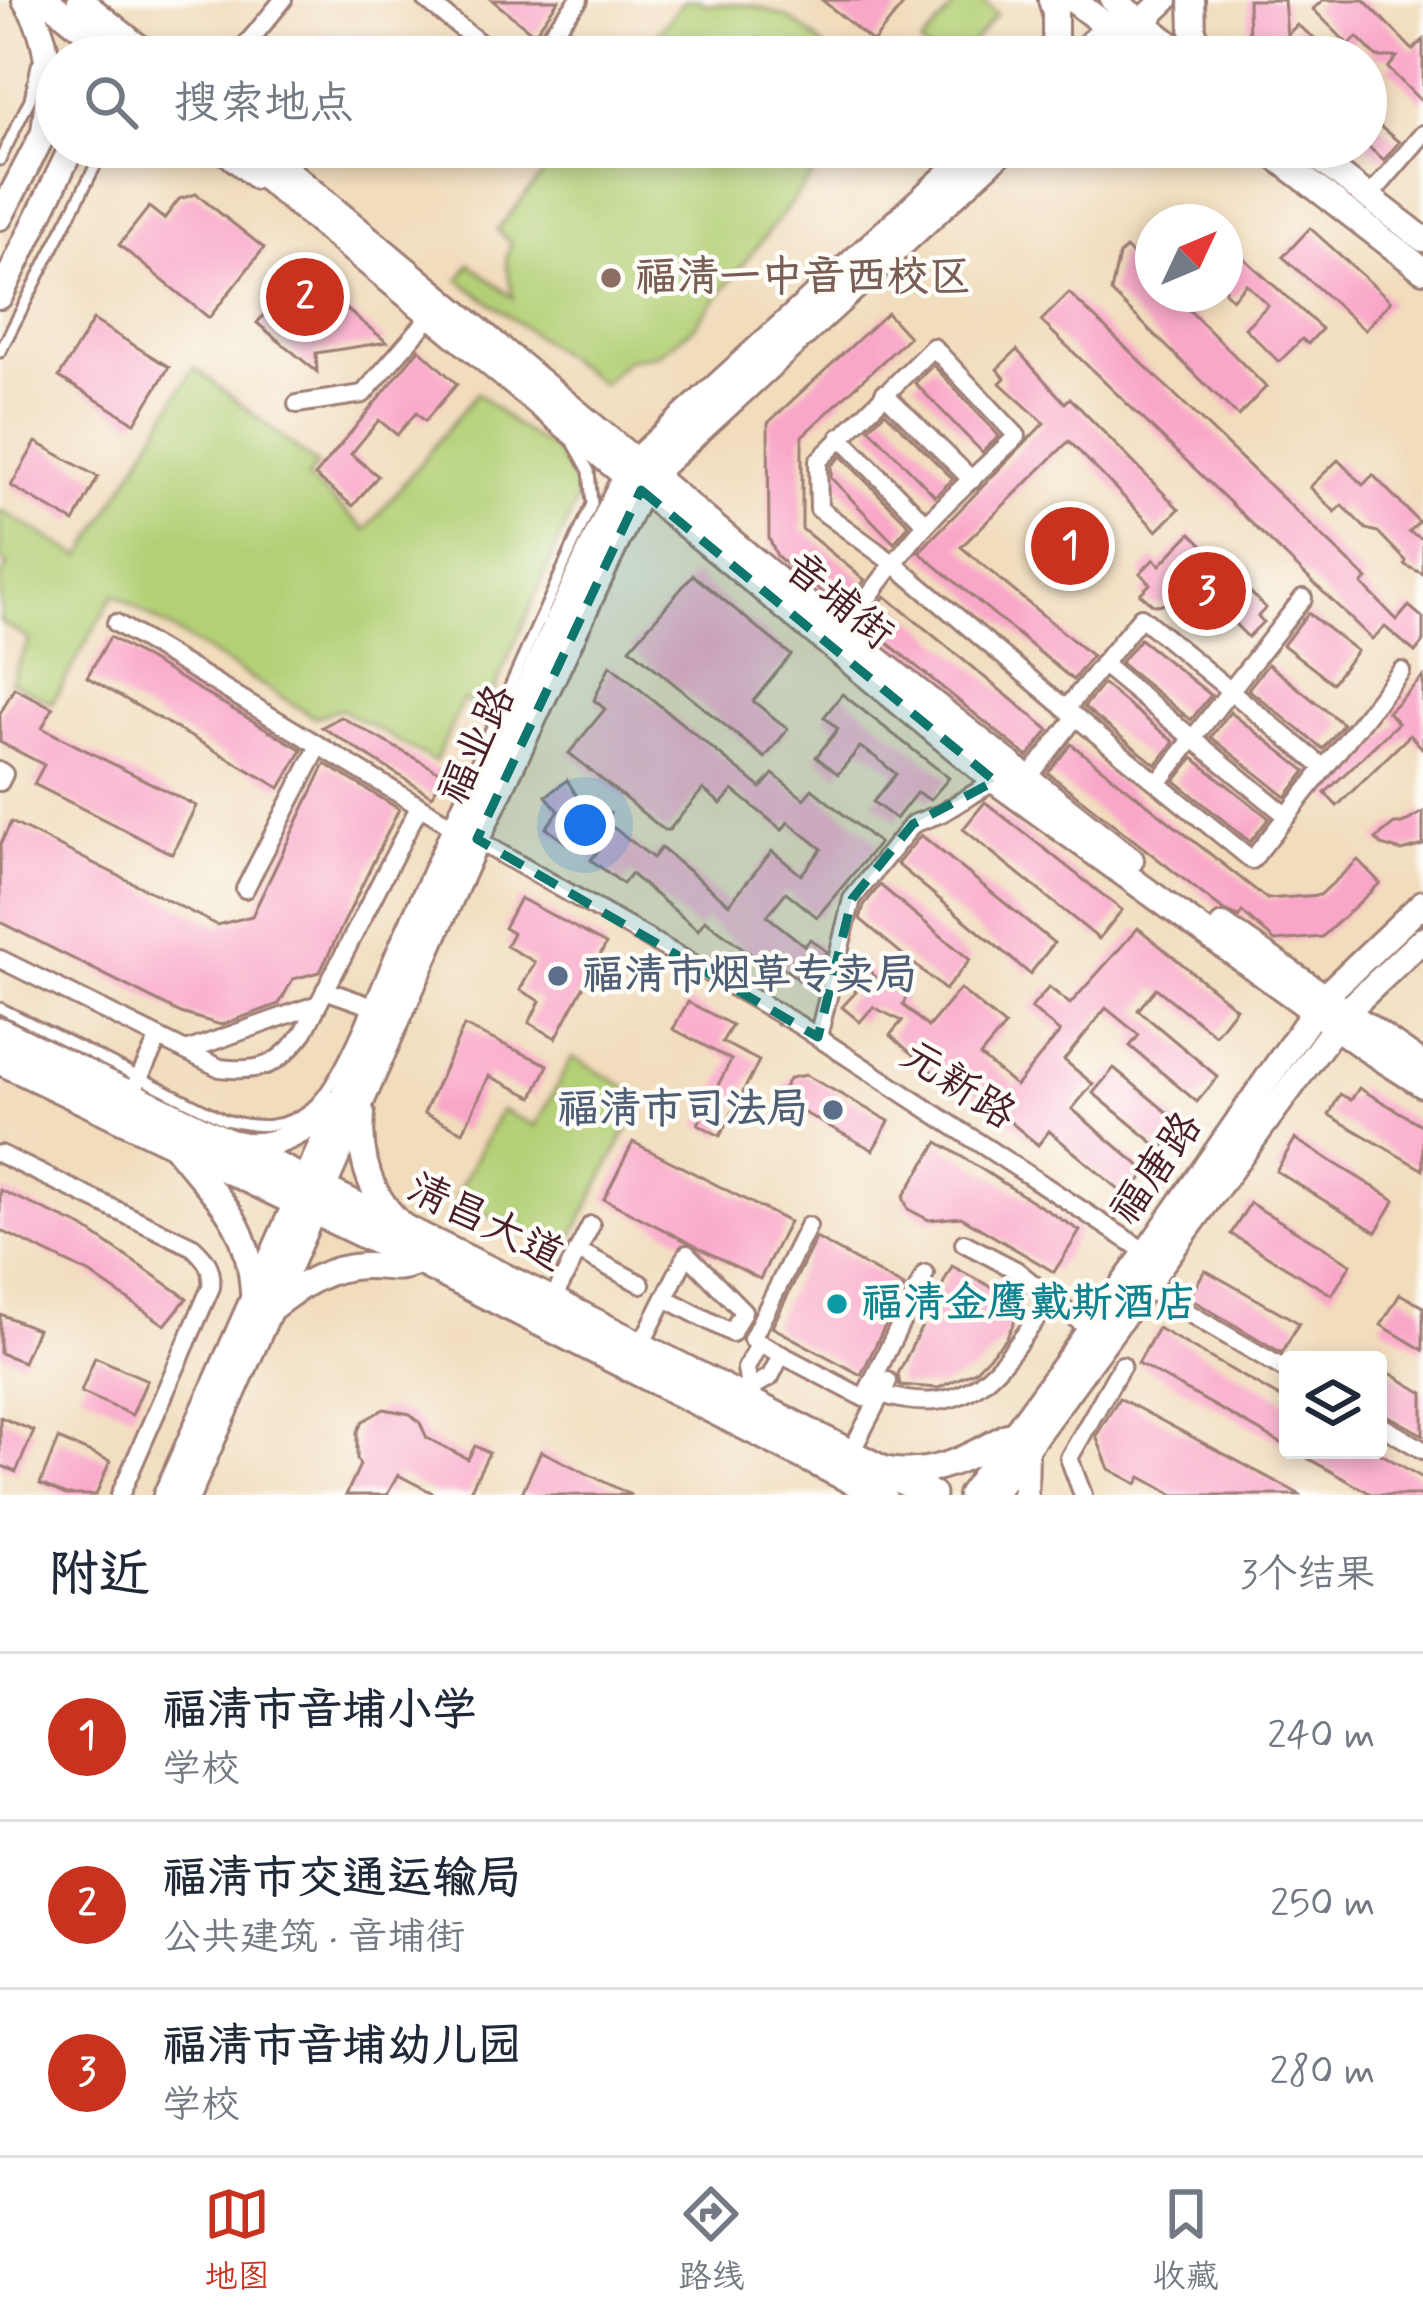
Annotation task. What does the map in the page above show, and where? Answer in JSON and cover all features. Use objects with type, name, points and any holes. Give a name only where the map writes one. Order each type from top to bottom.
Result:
[{"type":"main road","name":"清昌大道","points":[[0,1032],[135,1087],[421,1261],[877,1487],[931,1495]]},
{"type":"main road","name":"清昌大道","points":[[0,1060],[172,1142],[411,1233],[746,1394],[850,1454],[877,1487]]},
{"type":"street","points":[[25,0],[44,36]]},
{"type":"street","points":[[47,0],[93,36]]},
{"type":"street","points":[[80,0],[96,36]]},
{"type":"street","points":[[253,36],[283,0]]},
{"type":"street","points":[[426,0],[471,36]]},
{"type":"street","points":[[549,36],[579,0]]},
{"type":"street","points":[[1051,0],[1055,36]]},
{"type":"street","points":[[1073,0],[1125,16],[1155,36]]},
{"type":"street","points":[[1101,36],[1125,16],[1165,0]]},
{"type":"street","points":[[1192,0],[1195,36]]},
{"type":"street","points":[[1369,197],[1422,135]]},
{"type":"street","points":[[0,217],[36,147]]},
{"type":"street","points":[[0,296],[62,168]]},
{"type":"street","name":"音埔街","points":[[252,168],[427,320],[842,631],[1423,1085]]},
{"type":"street","name":"音埔街","points":[[283,168],[994,781],[1320,1003]]},
{"type":"street","name":"福业路","points":[[355,1095],[375,1008],[638,476],[956,168]]},
{"type":"street","name":"福业路","points":[[638,476],[983,168]]},
{"type":"street","points":[[1291,168],[1423,270]]},
{"type":"street","points":[[1331,168],[1423,239]]},
{"type":"street","points":[[297,404],[363,394],[427,320]]},
{"type":"street","points":[[842,631],[894,564],[926,524],[1017,436],[933,347],[818,461],[819,509],[894,564],[1252,860],[1401,671]]},
{"type":"street","points":[[884,393],[971,480]]},
{"type":"street","points":[[840,437],[926,524]]},
{"type":"street","points":[[1158,783],[1303,598]]},
{"type":"street","points":[[1028,778],[1102,664],[1141,617],[1324,768]]},
{"type":"street","name":"元新路","points":[[116,623],[419,807],[818,1037],[1155,1258]]},
{"type":"street","points":[[1102,664],[1287,816]]},
{"type":"street","points":[[245,890],[319,746]]},
{"type":"street","points":[[0,771],[4,773],[0,782]]},
{"type":"street","points":[[818,1037],[852,899],[913,824],[942,813],[994,781]]},
{"type":"street","points":[[0,959],[220,1068],[250,1071],[285,1057],[419,807]]},
{"type":"street","name":"福业路","points":[[188,1495],[462,832]]},
{"type":"street","name":"福唐路","points":[[970,1495],[1144,1287],[1155,1258],[1320,1003],[1423,903]]},
{"type":"street","name":"福唐路","points":[[992,1495],[1020,1438],[1090,1330],[1155,1258],[1341,1019],[1423,939]]},
{"type":"street","points":[[186,1051],[321,997],[375,1008]]},
{"type":"street","name":"音埔街","points":[[1341,1019],[1423,1065]]},
{"type":"street","points":[[135,1087],[159,1038]]},
{"type":"street","points":[[216,1138],[253,1148],[271,1144],[355,1095],[363,1163],[376,1195],[411,1233]]},
{"type":"street","points":[[172,1142],[237,1220],[263,1305],[322,1275],[363,1266],[398,1271],[421,1261]]},
{"type":"street","points":[[0,1154],[193,1247],[207,1260],[213,1275],[212,1287],[120,1495]]},
{"type":"street","points":[[552,1301],[591,1225]]},
{"type":"street","points":[[808,1226],[752,1339],[864,1398],[925,1274]]},
{"type":"street","points":[[964,1243],[1016,1270],[1090,1330]]},
{"type":"street","points":[[578,1250],[641,1283]]},
{"type":"street","points":[[646,1335],[687,1254],[743,1311],[732,1333],[665,1298]]},
{"type":"street","points":[[1144,1287],[1279,1366]]},
{"type":"street","points":[[850,1454],[884,1388],[913,1404],[947,1402],[976,1388],[1052,1298]]},
{"type":"street","name":"福业路","points":[[166,1495],[263,1305]]},
{"type":"street","points":[[746,1394],[746,1368],[759,1342]]},
{"type":"street","points":[[746,1394],[770,1377],[782,1354]]},
{"type":"street","points":[[1083,1495],[1069,1457],[1122,1365]]},
{"type":"street","points":[[1387,1429],[1423,1450]]},
{"type":"street","points":[[877,1487],[1020,1438],[1025,1495]]},
{"type":"lane","points":[[14,0],[30,28],[36,52]]},
{"type":"lane","points":[[0,160],[30,99],[36,70]]},
{"type":"lane","points":[[0,352],[94,168]]},
{"type":"lane","points":[[235,168],[427,320],[574,445],[589,471],[592,504],[462,832]]},
{"type":"lane","points":[[0,1008],[135,1087],[254,1127],[280,1126],[310,1109],[326,1093],[375,1008]]},
{"type":"highlighted area","points":[[641,490],[995,781],[913,824],[852,899],[818,1037],[477,839]]},
{"type":"green space","points":[[685,0],[700,0],[707,5],[762,8],[812,36],[655,36]]},
{"type":"green space","points":[[960,0],[981,0],[997,14],[979,36],[929,36]]},
{"type":"green space","points":[[548,168],[819,168],[694,327],[659,354],[627,360],[602,384],[459,280],[470,264],[513,298],[506,260],[511,243],[497,230]]},
{"type":"green space","points":[[194,367],[317,465],[307,478],[366,530],[477,393],[557,452],[580,493],[485,712],[463,700],[435,762],[341,709],[314,717],[114,594],[52,703],[10,681],[30,640],[0,622],[0,579],[8,565],[0,559],[0,510],[82,557]]},
{"type":"green space","points":[[572,1057],[644,1097],[564,1253],[455,1197],[501,1110],[536,1126]]},
{"type":"building","points":[[492,0],[559,0],[534,34]]},
{"type":"building","points":[[822,0],[907,0],[878,36],[866,36]]},
{"type":"building","points":[[1248,0],[1284,0],[1287,35],[1297,25],[1312,36],[1249,36]]},
{"type":"building","points":[[1323,0],[1364,0],[1413,50],[1423,40],[1423,103],[1388,68],[1397,57],[1387,57],[1387,36],[1340,36],[1313,9]]},
{"type":"building","points":[[1387,132],[1399,142],[1387,156]]},
{"type":"building","points":[[196,194],[264,248],[209,318],[119,245],[149,207],[164,219],[179,199]]},
{"type":"building","points":[[1310,228],[1391,301],[1365,330],[1283,257]]},
{"type":"building","points":[[1126,248],[1135,257],[1135,312],[1191,312],[1266,387],[1238,416],[1111,292],[1119,255]]},
{"type":"building","points":[[1243,257],[1322,329],[1308,344],[1302,339],[1279,362],[1245,328],[1268,305],[1246,284],[1243,287]]},
{"type":"building","points":[[299,271],[387,342],[316,353],[317,372],[257,323]]},
{"type":"building","points":[[1069,293],[1367,579],[1362,584],[1397,620],[1409,606],[1423,618],[1423,642],[1415,652],[1385,627],[1372,639],[1041,321]]},
{"type":"building","points":[[887,313],[909,337],[802,436],[802,529],[865,580],[843,609],[777,556],[769,538],[768,423]]},
{"type":"building","points":[[93,320],[169,367],[135,423],[59,377]]},
{"type":"building","points":[[419,349],[457,384],[425,421],[416,413],[397,435],[379,420],[351,454],[378,476],[353,506],[315,476]]},
{"type":"building","points":[[1017,350],[1065,403],[1070,398],[1179,509],[1157,531],[1069,441],[961,547],[1092,656],[1073,680],[919,552],[1044,423],[1000,383],[1005,378],[997,369]]},
{"type":"building","points":[[933,365],[999,436],[982,452],[915,383]]},
{"type":"building","points":[[885,412],[953,479],[935,496],[869,428]]},
{"type":"building","points":[[36,442],[98,477],[74,522],[11,486]]},
{"type":"building","points":[[841,456],[909,525],[894,543],[831,478],[831,466]]},
{"type":"building","points":[[1338,460],[1363,485],[1373,475],[1419,522],[1409,532],[1423,539],[1423,574],[1405,565],[1378,532],[1366,529],[1342,505],[1335,512],[1310,487]]},
{"type":"building","points":[[1191,533],[1266,608],[1258,616],[1263,622],[1248,637],[1193,581],[1167,604],[1153,605],[1140,594],[1150,584],[1140,573],[1154,559],[1160,565]]},
{"type":"building","points":[[693,575],[791,655],[753,701],[788,729],[765,758],[630,648]]},
{"type":"building","points":[[885,596],[1049,730],[1028,757],[864,624]]},
{"type":"building","points":[[1308,613],[1357,651],[1332,683],[1283,645]]},
{"type":"building","points":[[110,637],[302,750],[280,788],[87,677]]},
{"type":"building","points":[[1140,639],[1211,695],[1191,720],[1120,663]]},
{"type":"building","points":[[1268,664],[1343,724],[1323,749],[1248,689]]},
{"type":"building","points":[[610,665],[761,788],[773,774],[804,799],[812,789],[879,843],[817,917],[786,892],[767,916],[805,946],[810,939],[826,951],[813,991],[780,965],[775,972],[705,920],[698,930],[631,874],[623,884],[591,860],[607,839],[578,829],[566,843],[546,828],[559,811],[546,796],[567,780],[583,806],[610,813],[606,822],[653,858],[661,848],[729,904],[772,851],[801,875],[822,849],[788,822],[782,830],[733,790],[721,804],[703,789],[669,830],[664,830],[569,753],[605,709],[594,700]]},
{"type":"building","points":[[1423,677],[1423,749],[1410,735],[1337,806],[1325,793],[1398,723],[1388,712]]},
{"type":"building","points":[[1103,684],[1174,742],[1156,765],[1084,707]]},
{"type":"building","points":[[14,688],[53,708],[42,728],[196,806],[172,854],[34,784],[44,765],[0,742],[0,714]]},
{"type":"building","points":[[842,694],[949,778],[930,800],[917,792],[896,819],[873,802],[896,774],[874,756],[860,747],[838,774],[816,757],[838,729],[824,717]]},
{"type":"building","points":[[1230,712],[1306,771],[1286,797],[1211,737]]},
{"type":"building","points":[[341,717],[443,774],[432,796],[322,727]]},
{"type":"building","points":[[1071,744],[1267,899],[1320,895],[1358,860],[1380,883],[1322,937],[1275,941],[1242,912],[1239,917],[1223,910],[1048,773]]},
{"type":"building","points":[[1193,758],[1269,818],[1250,842],[1175,781]]},
{"type":"building","points":[[325,764],[399,809],[320,972],[293,979],[279,1004],[221,1025],[181,1013],[0,922],[0,845],[11,822],[217,925],[252,916]]},
{"type":"building","points":[[985,802],[1122,910],[1099,939],[963,829]]},
{"type":"building","points":[[1423,812],[1423,845],[1402,851],[1376,839],[1394,824]]},
{"type":"building","points":[[921,835],[1054,943],[1030,974],[897,864]]},
{"type":"building","points":[[880,885],[970,960],[945,990],[860,919],[864,905]]},
{"type":"building","name":"福清市烟草专卖局","points":[[520,898],[606,944],[556,1038],[529,1023],[540,1001],[520,990],[535,962],[506,946],[513,933],[504,928]]},
{"type":"building","points":[[1138,928],[1236,1008],[1215,1035],[1156,988],[1138,1010],[1218,1077],[1197,1102],[1130,1046],[1139,1035],[1106,1008],[1064,1060],[1093,1084],[1072,1109],[1147,1172],[1126,1196],[1049,1131],[1038,1145],[964,1083],[956,1092],[890,1035],[902,1021],[873,1007],[860,1022],[842,1007],[856,992],[845,979],[848,969],[862,959],[879,983],[907,994],[903,1005],[928,1027],[960,989],[1005,1026],[980,1056],[1016,1086],[1060,1032],[1031,1008],[1049,987],[1070,1004]]},
{"type":"building","points":[[688,1002],[732,1025],[722,1042],[759,1061],[720,1136],[698,1124],[731,1060],[673,1029]]},
{"type":"building","points":[[464,1026],[548,1065],[533,1097],[489,1076],[463,1132],[424,1113]]},
{"type":"building","points":[[1114,1068],[1181,1124],[1161,1149],[1093,1093]]},
{"type":"building","name":"福清市司法局","points":[[806,1075],[889,1121],[873,1150],[777,1098],[790,1078]]},
{"type":"building","points":[[1359,1088],[1423,1126],[1423,1170],[1329,1115],[1340,1094],[1351,1100]]},
{"type":"building","points":[[1295,1139],[1395,1200],[1376,1232],[1276,1171]]},
{"type":"building","points":[[633,1142],[789,1222],[760,1279],[604,1199]]},
{"type":"building","points":[[938,1142],[1080,1231],[1054,1272],[961,1217],[929,1220],[908,1209],[903,1197]]},
{"type":"building","points":[[0,1190],[83,1227],[187,1298],[165,1325],[89,1273],[0,1230]]},
{"type":"building","points":[[1250,1203],[1351,1264],[1332,1295],[1231,1234]]},
{"type":"building","name":"福清金鹰戴斯酒店","points":[[816,1238],[904,1287],[861,1375],[772,1327]]},
{"type":"building","points":[[952,1266],[1023,1304],[1006,1339],[975,1371],[938,1388],[900,1385],[898,1374]]},
{"type":"building","points":[[1205,1270],[1299,1323],[1279,1351],[1189,1298]]},
{"type":"building","points":[[1400,1294],[1423,1307],[1423,1350],[1381,1325]]},
{"type":"building","points":[[0,1314],[37,1329],[23,1362],[0,1353]]},
{"type":"building","points":[[1158,1328],[1279,1397],[1279,1442],[1138,1363]]},
{"type":"building","points":[[95,1357],[147,1380],[132,1415],[81,1392]]},
{"type":"building","points":[[1387,1371],[1423,1393],[1423,1435],[1387,1415]]},
{"type":"building","points":[[1119,1398],[1301,1495],[1174,1495],[1141,1477],[1137,1484],[1109,1469],[1096,1436]]},
{"type":"building","points":[[384,1409],[410,1414],[427,1438],[468,1459],[475,1446],[489,1453],[468,1495],[437,1495],[398,1475],[387,1495],[346,1495],[360,1465],[357,1432],[363,1421]]},
{"type":"building","points":[[0,1417],[34,1431],[16,1472],[0,1465]]},
{"type":"building","points":[[58,1439],[110,1461],[96,1495],[66,1495],[40,1484]]},
{"type":"building","points":[[541,1451],[631,1495],[521,1495]]},
{"type":"building","points":[[1387,1457],[1423,1478],[1423,1495],[1373,1495],[1309,1459]]},
{"type":"place","name":"福清一中音西校区","points":[[611,278]]},
{"type":"place","name":"福清市交通运输局","points":[[305,297]]},
{"type":"place","name":"福清市音埔小学","points":[[1070,546]]},
{"type":"place","name":"福清市音埔幼儿园","points":[[1207,591]]},
{"type":"place","name":"福清市烟草专卖局","points":[[558,976]]},
{"type":"place","name":"福清市司法局","points":[[833,1110]]},
{"type":"place","name":"福清金鹰戴斯酒店","points":[[837,1304]]}]
